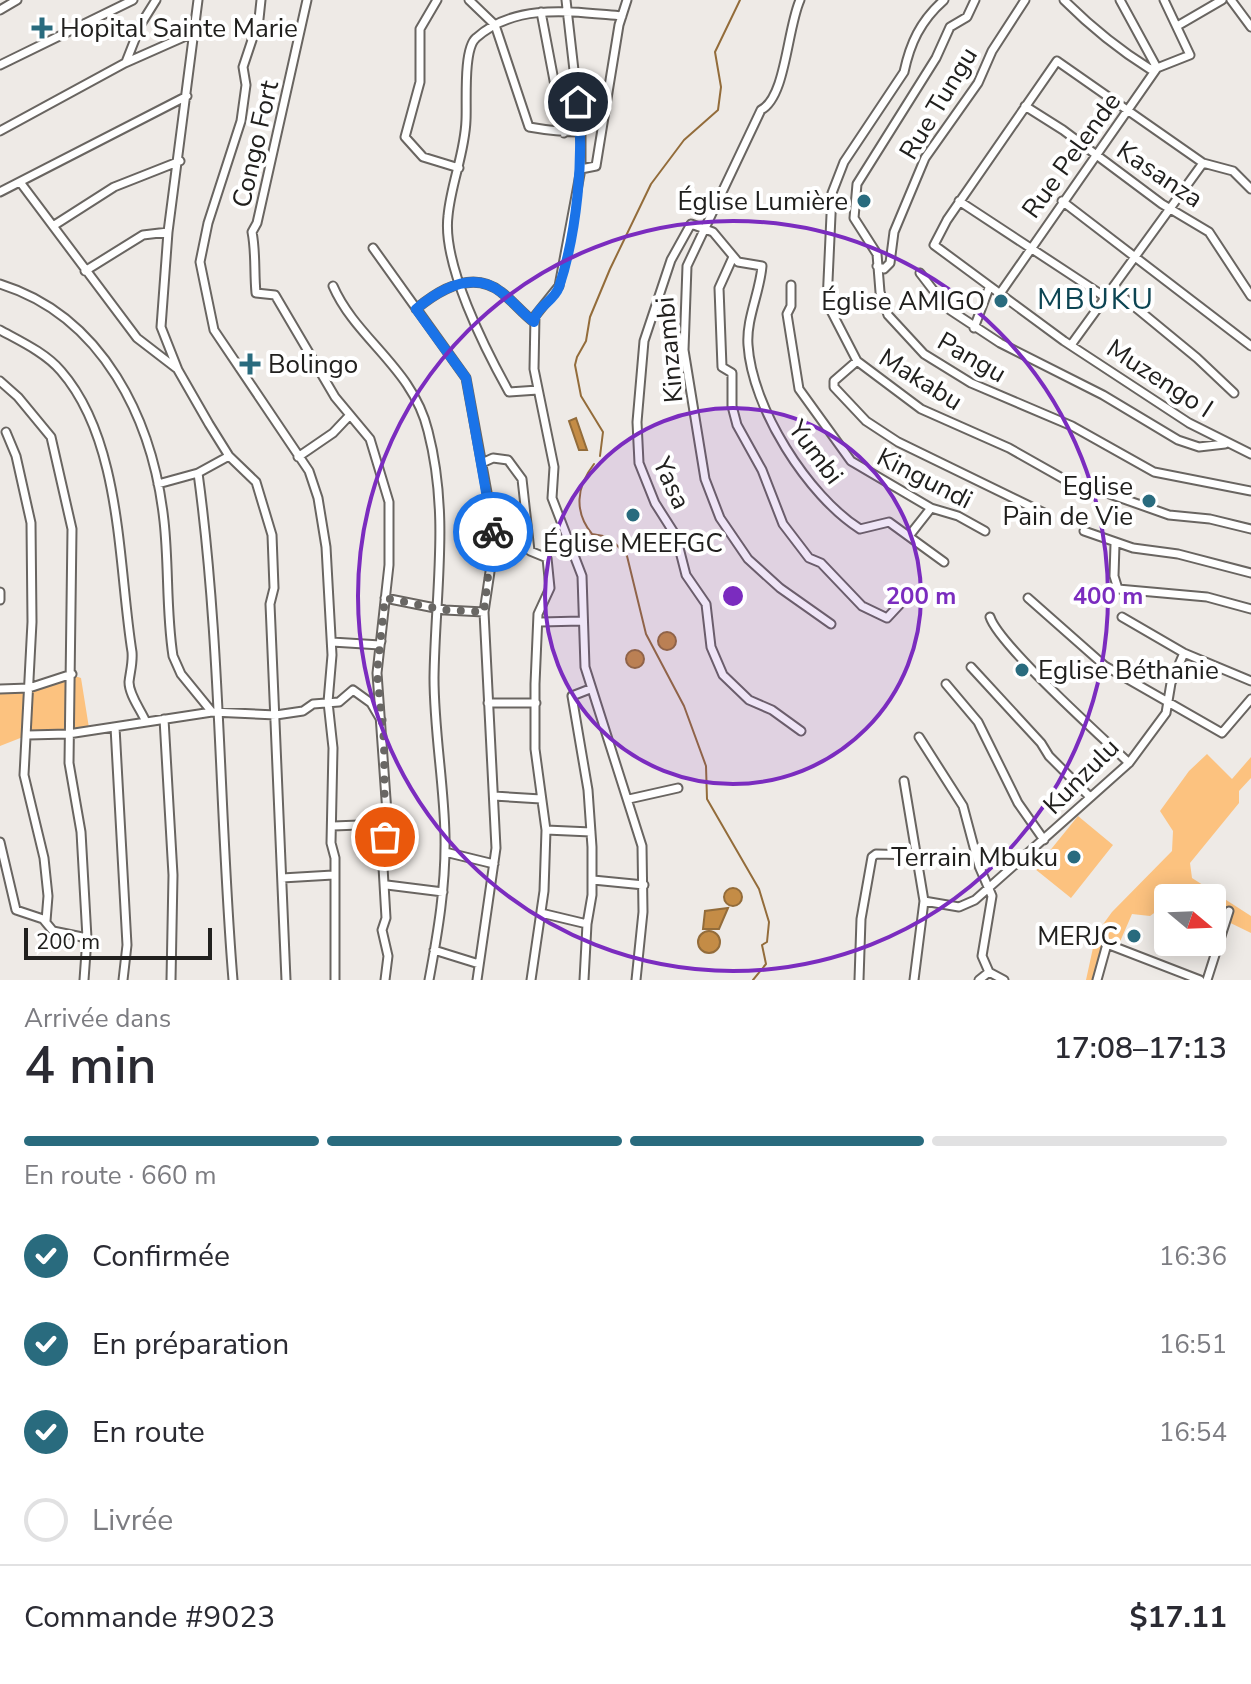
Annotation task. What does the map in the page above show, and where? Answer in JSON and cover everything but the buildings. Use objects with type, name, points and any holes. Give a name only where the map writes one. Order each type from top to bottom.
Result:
[{"type":"street","points":[[0,10],[17,0]]},
{"type":"street","points":[[0,65],[133,0]]},
{"type":"street","points":[[125,63],[141,24],[156,0]]},
{"type":"street","points":[[198,0],[180,161],[168,232],[161,327],[178,370],[229,456],[255,480],[271,533],[286,980]]},
{"type":"street","points":[[261,0],[259,19],[243,67],[246,85],[241,121],[208,223],[200,262],[214,330],[313,478],[318,498],[326,547],[332,642],[328,702],[333,745],[335,980]]},
{"type":"street","name":"Congo Fort","points":[[307,0],[257,223],[252,232],[257,248],[252,261],[257,295],[275,295],[335,397],[350,415]]},
{"type":"street","points":[[437,0],[420,29],[420,82],[405,137],[414,143],[421,156],[459,168]]},
{"type":"street","points":[[469,0],[495,25],[529,127],[550,127],[564,133],[581,132]]},
{"type":"street","points":[[566,0],[581,132],[581,169],[559,286],[538,311],[534,322],[537,339],[534,369],[554,467],[552,498],[582,576],[581,621],[590,689],[629,799],[642,846],[644,885],[636,980]]},
{"type":"street","points":[[581,169],[596,166],[627,0]]},
{"type":"street","name":"Kinzambi","points":[[800,0],[789,31],[779,89],[769,105],[761,110],[685,273],[683,334],[700,454],[711,499],[728,532],[748,559],[780,588],[831,624]]},
{"type":"street","name":"Makabu","points":[[944,0],[914,36],[905,57],[904,72],[844,162],[832,193],[827,303],[857,361],[921,409],[1009,448],[1078,487],[1104,492],[1123,502],[1169,515],[1210,519],[1251,529]]},
{"type":"street","name":"Pangu","points":[[975,0],[967,17],[950,27],[936,58],[857,184],[854,218],[876,250],[882,300],[893,322],[914,346],[942,367],[971,383],[1072,426],[1154,472],[1251,491]]},
{"type":"street","name":"Rue Tungu","points":[[877,266],[884,269],[890,263],[894,232],[925,158],[978,83],[992,51],[1025,0]]},
{"type":"street","points":[[1064,0],[1086,23],[1150,69],[1190,55],[1179,25],[1164,0]]},
{"type":"street","points":[[1120,0],[1157,68]]},
{"type":"street","points":[[1179,25],[1222,0]]},
{"type":"street","points":[[1231,0],[1251,27]]},
{"type":"street","points":[[541,12],[564,133]]},
{"type":"street","points":[[538,390],[509,392],[461,282],[447,233],[451,192],[459,168],[466,126],[469,49],[473,40],[495,25],[541,12],[622,16]]},
{"type":"street","points":[[0,131],[125,63],[195,32]]},
{"type":"street","points":[[1105,297],[959,201],[1057,61],[1203,163],[1233,171],[1251,189]]},
{"type":"street","name":"Rue Pelende","points":[[999,295],[1157,68]]},
{"type":"street","points":[[0,192],[187,96]]},
{"type":"street","name":"Kasanza","points":[[1025,106],[1209,232],[1251,296]]},
{"type":"street","points":[[53,226],[114,187],[180,161]]},
{"type":"street","points":[[1071,345],[1203,163]]},
{"type":"street","points":[[20,182],[137,338],[178,370]]},
{"type":"street","name":"Muzengo I","points":[[959,201],[934,245],[1071,345],[1225,444],[1251,454]]},
{"type":"street","points":[[1062,201],[1251,346]]},
{"type":"street","name":"Yasa","points":[[706,227],[691,224],[655,300],[644,341],[637,451],[655,503],[676,536],[686,575],[706,604],[711,647],[723,675],[749,700],[772,710],[801,731]]},
{"type":"street","name":"Yumbi","points":[[706,227],[722,240],[733,257],[742,264],[762,266],[748,343],[766,414],[782,444],[843,518],[860,529],[889,522],[944,562]]},
{"type":"street","points":[[85,271],[143,235],[168,232]]},
{"type":"street","points":[[373,248],[466,378],[494,545],[484,612],[494,796],[494,864],[477,980]]},
{"type":"street","points":[[733,257],[719,288],[722,367],[732,373],[732,406],[737,425],[762,470],[775,509],[809,558],[821,563],[862,606],[887,618],[901,603]]},
{"type":"street","points":[[920,273],[947,308],[974,328],[1103,395],[1178,440],[1199,447],[1225,444]]},
{"type":"street","points":[[416,309],[461,282],[491,286],[534,322]]},
{"type":"street","points":[[0,284],[44,301],[82,331],[129,396],[158,484],[173,656],[181,674],[215,712]]},
{"type":"street","name":"Kingundi","points":[[791,285],[787,314],[796,377],[808,406],[860,468],[931,508],[958,516],[985,531]]},
{"type":"street","points":[[333,286],[359,329],[374,339],[409,386],[428,429],[442,515],[440,583],[435,607],[434,682],[445,852],[443,892],[429,980]]},
{"type":"street","points":[[974,328],[989,288]]},
{"type":"street","points":[[1112,288],[1234,393]]},
{"type":"street","points":[[0,330],[62,371],[91,420],[103,448],[114,505],[125,622],[133,657],[129,686],[146,722]]},
{"type":"street","points":[[857,361],[834,381],[834,387],[866,421],[898,442],[1046,514]]},
{"type":"street","points":[[0,381],[46,428],[59,464],[72,529],[72,674],[68,734],[69,765],[81,832],[87,938],[84,980]]},
{"type":"street","points":[[298,457],[333,433],[350,415],[370,439],[389,502],[385,598],[377,673],[383,721],[386,824],[383,867],[387,885],[386,918],[382,930],[388,956],[385,980]]},
{"type":"street","points":[[6,432],[15,451],[31,523],[28,735],[24,775],[44,858],[48,887],[46,921],[48,929],[87,938]]},
{"type":"street","points":[[158,484],[198,473],[229,456]]},
{"type":"street","points":[[482,463],[493,458],[508,460],[522,479],[530,551],[547,558],[550,574],[550,588],[538,614],[541,622],[535,749],[546,830],[541,913],[531,980]]},
{"type":"street","points":[[198,473],[212,577],[215,712],[225,824],[225,901],[233,980]]},
{"type":"street","points":[[909,536],[931,508]]},
{"type":"street","points":[[1084,531],[1115,544],[1178,554],[1251,573]]},
{"type":"street","points":[[1115,544],[1114,576],[1118,589],[1207,597],[1251,609]]},
{"type":"street","points":[[0,592],[0,600]]},
{"type":"street","points":[[385,598],[484,612]]},
{"type":"street","points":[[1028,598],[1105,666],[1222,733],[1251,699]]},
{"type":"street","points":[[990,617],[1004,637],[1060,697],[1129,763]]},
{"type":"street","points":[[1122,617],[1184,653],[1251,681]]},
{"type":"street","points":[[541,622],[581,621]]},
{"type":"street","points":[[332,642],[380,645],[382,639]]},
{"type":"street","name":"Kunzulu","points":[[924,901],[962,907],[988,889],[1129,763],[1158,727],[1184,653]]},
{"type":"street","points":[[971,667],[1049,756],[1089,796]]},
{"type":"street","points":[[0,689],[29,688],[72,674]]},
{"type":"street","points":[[946,684],[978,722],[1018,803],[1044,840]]},
{"type":"street","points":[[585,980],[587,924],[593,880],[591,832],[588,790],[572,696],[590,689]]},
{"type":"street","points":[[28,735],[68,734],[215,712],[276,715],[303,711],[313,704],[339,702],[356,691],[370,702],[383,721]]},
{"type":"street","points":[[488,703],[536,703]]},
{"type":"street","points":[[164,719],[173,875],[171,980]]},
{"type":"street","points":[[115,727],[127,945],[123,980]]},
{"type":"street","points":[[919,737],[963,806],[992,901],[982,956],[989,972],[1004,980]]},
{"type":"street","points":[[904,781],[924,901],[914,980]]},
{"type":"street","points":[[629,799],[678,788]]},
{"type":"street","points":[[494,796],[541,799]]},
{"type":"street","points":[[333,826],[386,824]]},
{"type":"street","points":[[546,830],[591,832]]},
{"type":"street","points":[[0,842],[16,910],[46,921]]},
{"type":"street","points":[[445,852],[494,864]]},
{"type":"street","points":[[859,980],[861,914],[872,857],[876,854],[917,855]]},
{"type":"street","points":[[282,878],[333,875]]},
{"type":"street","points":[[593,880],[644,885]]},
{"type":"street","points":[[387,885],[443,892]]},
{"type":"street","points":[[1207,980],[1229,911]]},
{"type":"street","points":[[541,913],[587,924]]},
{"type":"street","points":[[1097,980],[1106,944],[1200,980]]},
{"type":"street","points":[[434,950],[479,964]]},
{"type":"street","points":[[979,980],[989,972]]},
{"type":"shaded area","points":[[576,418],[587,450],[579,450],[569,421]]},
{"type":"shaded area","points":[[663,632],[671,632],[676,641],[674,648],[663,650],[658,645],[658,637]]},
{"type":"shaded area","points":[[635,650],[644,659],[635,668],[626,659]]},
{"type":"shaded area","points":[[72,675],[81,678],[89,728],[28,735],[0,746],[0,691]]},
{"type":"shaded area","points":[[1207,754],[1232,779],[1251,757],[1251,778],[1239,791],[1239,803],[1190,863],[1192,878],[1201,884],[1154,884],[1154,913],[1150,916],[1132,914],[1119,944],[1105,939],[1097,980],[1086,980],[1096,934],[1112,912],[1172,851],[1173,831],[1160,811],[1189,771]]},
{"type":"shaded area","name":"Terrain Mbuku","points":[[1078,816],[1113,845],[1071,898],[1035,869]]},
{"type":"shaded area","points":[[729,888],[737,888],[742,897],[740,904],[729,906],[724,901],[724,893]]},
{"type":"shaded area","points":[[1226,900],[1251,916],[1251,933],[1226,921]]},
{"type":"shaded area","points":[[728,908],[719,929],[703,929],[705,911]]},
{"type":"shaded area","points":[[709,931],[717,934],[720,942],[717,950],[709,953],[701,950],[698,942],[701,934]]},
{"type":"waterway","points":[[600,456],[603,432],[581,396],[575,365],[577,357],[586,341],[590,317],[610,269],[651,184],[684,140],[718,110],[721,87],[715,52],[740,0]]},
{"type":"waterway","points":[[594,464],[581,490],[582,517],[592,534],[609,537],[627,556],[646,634],[684,706],[706,766],[707,799],[759,889],[769,922],[767,942],[762,945],[766,964],[753,980]]},
{"type":"way so far","points":[[385,837],[384,741],[377,673],[385,598],[445,610],[484,612],[492,567],[493,532]]},
{"type":"place","name":"Hopital Sainte Marie","points":[[42,28]]},
{"type":"place","name":"Église Lumière","points":[[864,201]]},
{"type":"place","name":"Église AMIGO","points":[[1001,301]]},
{"type":"place","name":"Bolingo","points":[[250,364]]},
{"type":"place","name":"Eglise Pain de Vie","points":[[1149,501]]},
{"type":"place","name":"Église MEEFGC","points":[[633,515]]},
{"type":"place","name":"Eglise Béthanie","points":[[1022,670]]},
{"type":"place","name":"Terrain Mbuku","points":[[1074,857]]},
{"type":"place","name":"MERJC","points":[[1134,936]]},
{"type":"district","name":"MBUKU","points":[[1096,299]]},
{"type":"route","points":[[493,532],[466,378],[416,309],[430,297],[461,282],[479,282],[500,291],[534,322],[538,311],[557,291],[570,233],[581,169],[578,102]]}]
